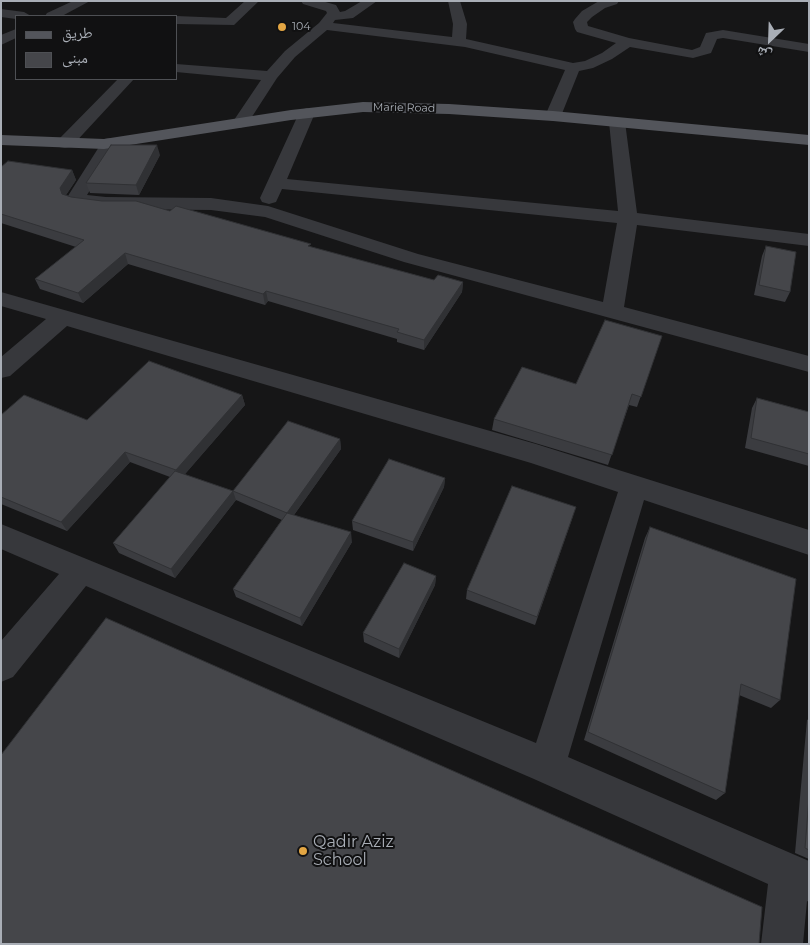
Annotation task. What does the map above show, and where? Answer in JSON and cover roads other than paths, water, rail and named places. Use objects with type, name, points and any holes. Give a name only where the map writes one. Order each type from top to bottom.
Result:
[{"type":"main road","name":"Marie Road","points":[[1,140],[110,144],[307,113],[362,107],[449,109],[553,116],[809,140]]},
{"type":"street","points":[[54,15],[84,1]]},
{"type":"street","points":[[178,20],[229,22],[254,1]]},
{"type":"street","points":[[240,123],[271,76],[290,54],[328,21],[334,13],[330,8],[307,1]]},
{"type":"street","points":[[328,21],[359,10],[371,1]]},
{"type":"street","points":[[454,1],[460,24],[459,42]]},
{"type":"street","points":[[613,1],[600,5],[587,14],[580,22],[582,30],[626,42],[693,54],[706,50],[711,36],[723,34],[809,48]]},
{"type":"street","points":[[1,13],[16,15]]},
{"type":"street","points":[[328,21],[459,42],[573,67],[594,62],[607,56],[626,42]]},
{"type":"street","points":[[1,42],[15,34]]},
{"type":"street","points":[[1,42],[15,45]]},
{"type":"street","points":[[553,116],[573,67]]},
{"type":"street","points":[[178,68],[271,76]]},
{"type":"street","points":[[65,143],[125,80]]},
{"type":"street","points":[[263,212],[307,113]]},
{"type":"street","points":[[612,311],[628,218],[617,122]]},
{"type":"street","points":[[110,144],[75,198],[106,203],[211,204],[263,212],[411,258],[809,364]]},
{"type":"street","points":[[276,183],[628,218],[809,240]]},
{"type":"street","points":[[1,299],[536,454],[809,543]]},
{"type":"street","points":[[1,370],[63,317]]},
{"type":"street","points":[[547,766],[634,486]]},
{"type":"street","points":[[1,536],[547,766],[799,878],[782,944]]},
{"type":"street","points":[[1,666],[81,570]]},
{"type":"place","name":"104","points":[[282,27]]},
{"type":"place","name":"Qadir Aziz School","points":[[303,851]]}]
